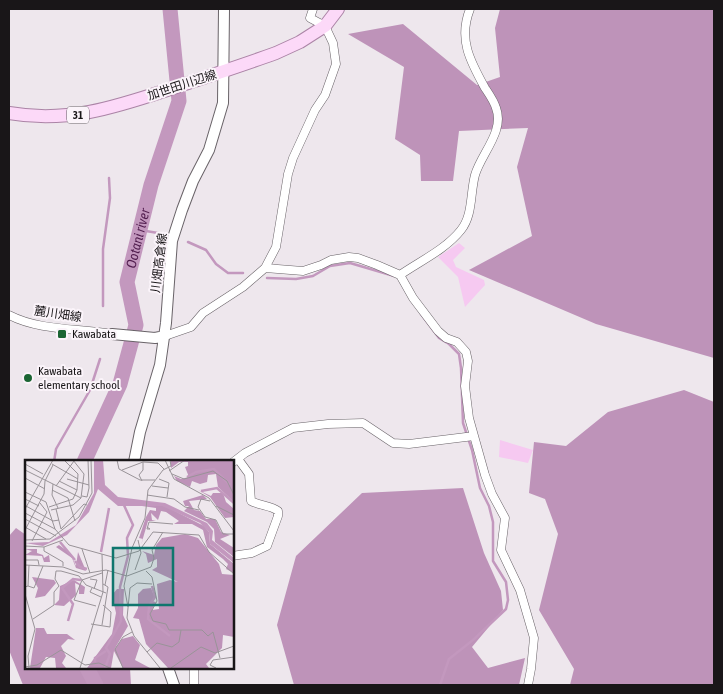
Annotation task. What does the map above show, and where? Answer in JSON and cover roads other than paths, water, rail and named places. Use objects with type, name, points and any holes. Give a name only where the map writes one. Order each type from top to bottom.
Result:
[{"type":"main road","name":"加世田川辺線","points":[[9,113],[60,117],[87,114],[152,95],[276,53],[300,42],[325,26],[338,9]]},
{"type":"street","name":"川畑高倉線","points":[[134,460],[140,432],[155,387],[172,241],[182,210],[209,150],[223,103],[219,73],[224,9]]},
{"type":"street","points":[[160,337],[191,327],[203,313],[243,287],[265,268],[276,247],[288,174],[293,158],[307,126],[325,95],[336,64],[333,43],[325,26],[310,18],[313,9]]},
{"type":"street","points":[[400,275],[448,245],[467,222],[476,174],[495,133],[498,116],[497,108],[477,73],[464,34],[465,20],[470,9]]},
{"type":"street","points":[[265,268],[303,272],[331,260],[349,257],[358,258],[400,275],[413,298],[438,331],[446,338],[457,342],[466,352],[468,361],[465,386],[470,437],[492,494],[505,518],[501,550],[520,590],[534,638],[528,685]]},
{"type":"street","name":"麓川畑線","points":[[9,315],[22,322],[57,328],[160,337]]},
{"type":"street","points":[[234,556],[252,552],[267,546],[278,516],[278,511],[273,507],[260,506],[251,501],[250,474],[235,461],[245,453],[293,428],[328,424],[364,423],[393,443],[409,444],[470,437]]},
{"type":"street","points":[[168,669],[174,685]]},
{"type":"street","points":[[194,669],[194,685]]},
{"type":"waterway","name":"Ootani river","points":[[85,460],[120,384],[136,325],[127,282],[151,185],[179,101],[170,9]]},
{"type":"waterway","points":[[103,306],[103,249],[110,198],[109,178]]},
{"type":"waterway","points":[[140,230],[158,233]]},
{"type":"waterway","points":[[188,242],[206,250],[216,264],[228,273],[243,273]]},
{"type":"waterway","points":[[267,278],[296,279],[313,276],[330,266],[350,263],[394,276]]},
{"type":"waterway","points":[[421,314],[439,338],[449,344],[459,354],[463,423],[472,450],[480,488],[489,506],[493,522],[493,561],[506,582],[508,600],[506,609],[473,640],[449,659],[440,685]]},
{"type":"waterway","points":[[54,460],[56,449],[90,390],[100,359]]},
{"type":"waterway","name":"Ootani river","points":[[88,669],[96,685]]},
{"type":"place","name":"Kawabata","points":[[62,334]]},
{"type":"place","name":"Kawabata elementary school","points":[[28,378]]}]
